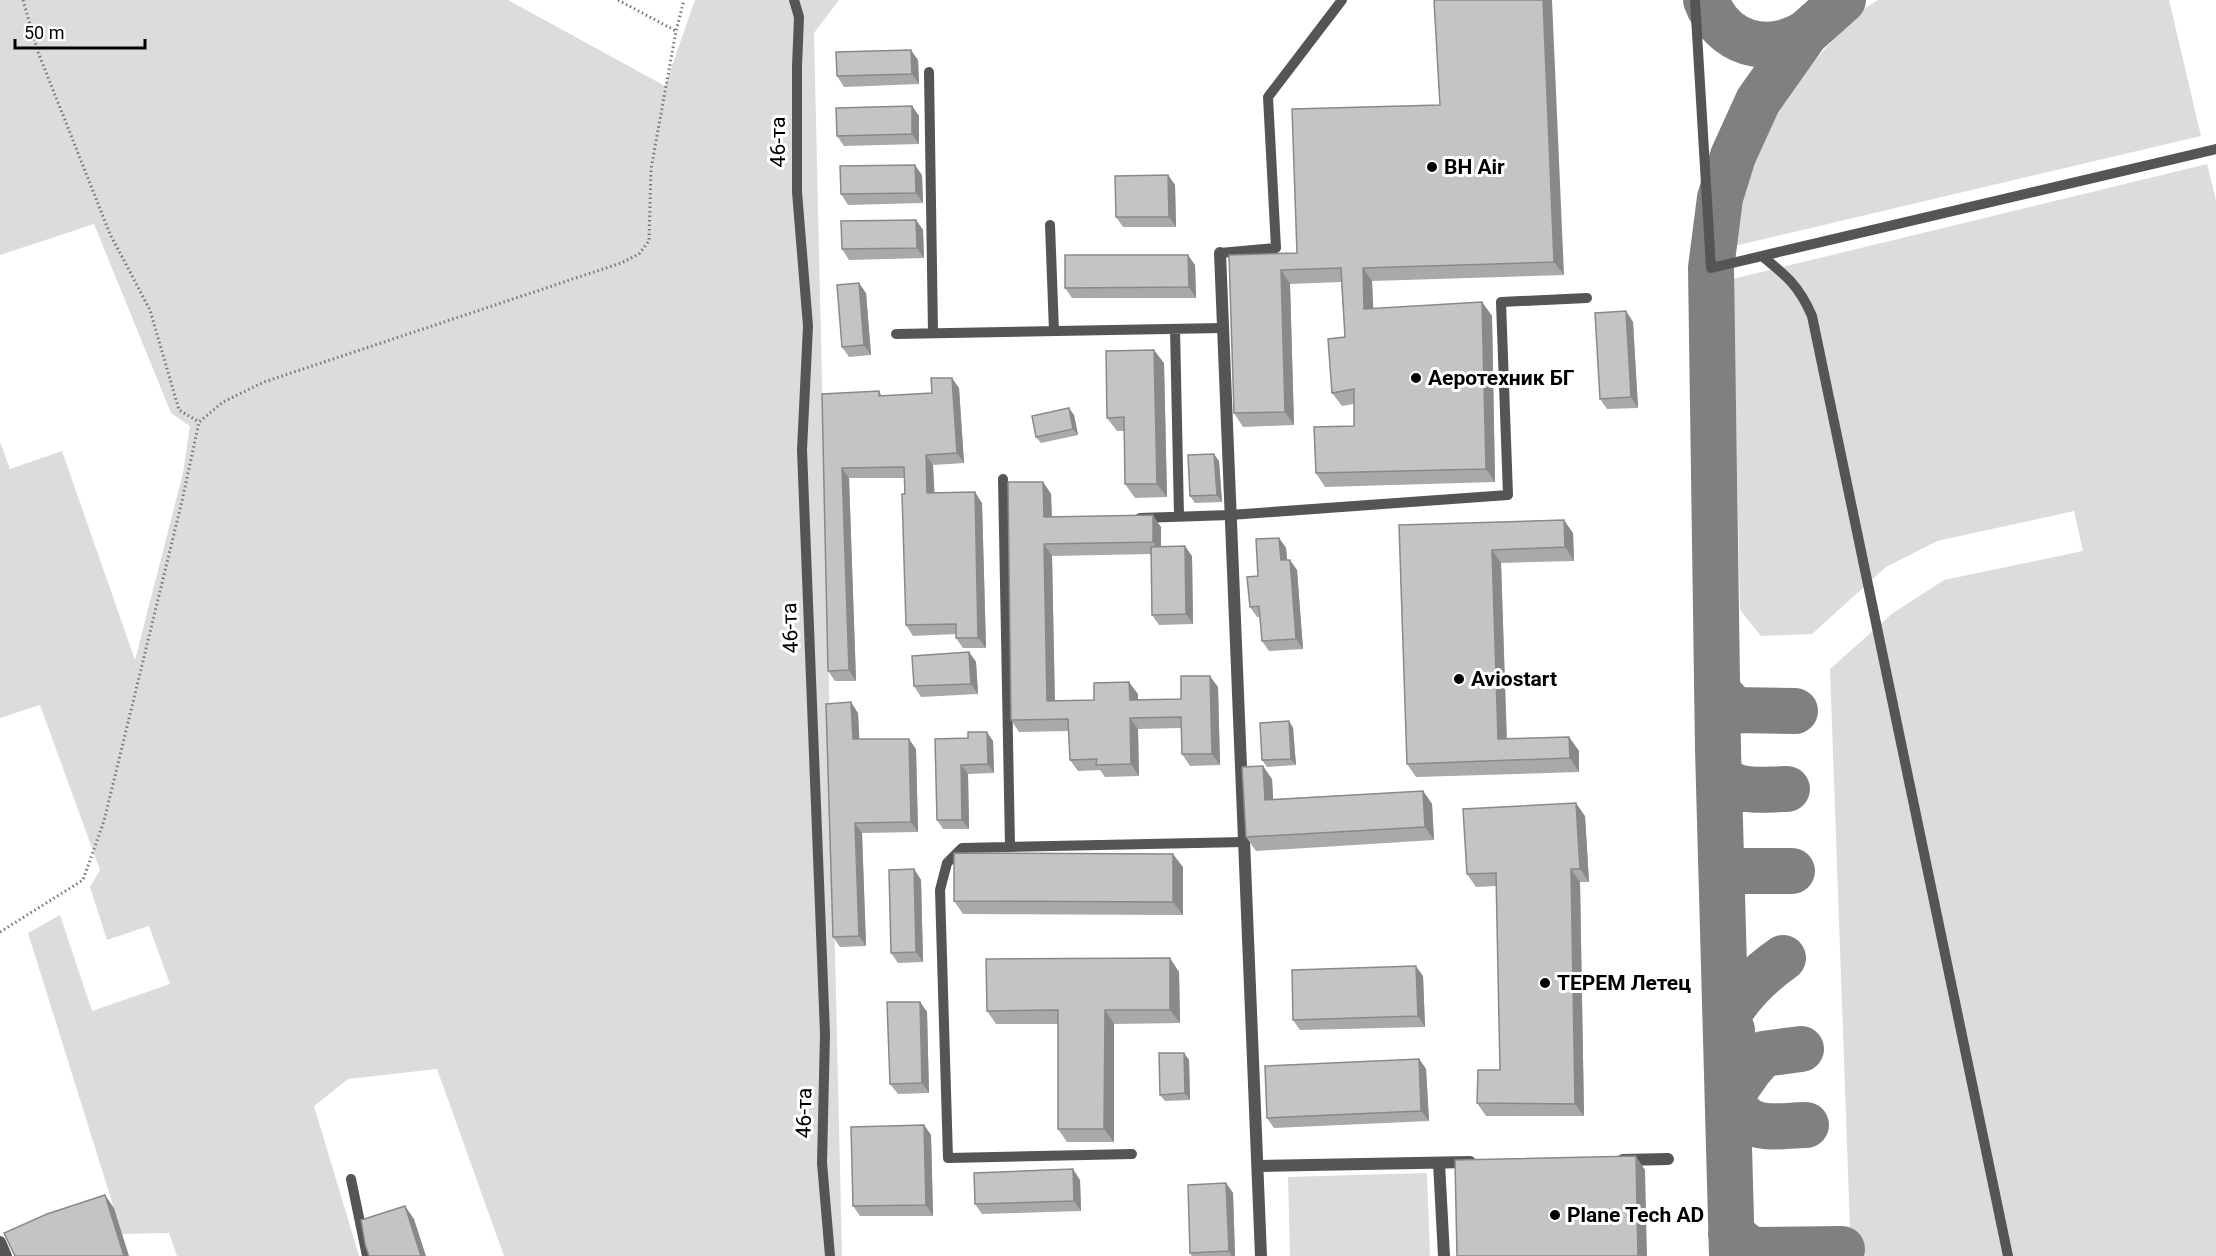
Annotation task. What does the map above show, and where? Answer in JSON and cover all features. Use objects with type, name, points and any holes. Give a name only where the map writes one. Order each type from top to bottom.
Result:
[{"type":"street","points":[[1220,253],[1261,1256]]},
{"type":"street","points":[[1614,1160],[1668,1159]]},
{"type":"street","points":[[1258,1166],[1487,1162]]},
{"type":"street","points":[[1439,1163],[1444,1256]]},
{"type":"street","points":[[0,1242],[6,1256]]},
{"type":"lane","name":"46-та","points":[[794,0],[799,17],[796,67],[797,192],[808,326],[802,450],[825,1034],[822,1163],[830,1256]]},
{"type":"lane","points":[[1220,253],[1276,248],[1268,97],[1342,0]]},
{"type":"lane","points":[[1695,0],[1711,268],[2216,149]]},
{"type":"lane","points":[[929,72],[933,333]]},
{"type":"lane","points":[[1050,225],[1054,331]]},
{"type":"lane","points":[[1762,256],[1792,280],[1803,296],[1812,316],[2008,1256]]},
{"type":"lane","points":[[1123,518],[1230,515],[1508,495],[1501,302],[1587,298]]},
{"type":"lane","points":[[896,334],[1222,328]]},
{"type":"lane","points":[[1174,329],[1179,516]]},
{"type":"lane","points":[[1003,479],[1010,845]]},
{"type":"lane","points":[[1132,1154],[948,1158],[940,890],[947,863],[962,848],[1010,845],[1244,842]]},
{"type":"lane","points":[[351,1179],[366,1256]]},
{"type":"path","points":[[23,0],[38,52],[110,234],[150,310],[179,410],[198,422]]},
{"type":"path","points":[[618,0],[676,31]]},
{"type":"path","points":[[0,932],[83,880],[104,821],[182,501],[198,422],[223,402],[264,382],[639,254],[649,241],[651,169],[676,31],[684,0]]},
{"type":"shaded area","points":[[0,0],[508,0],[665,86],[695,0],[839,0],[814,33],[842,1256],[504,1256],[437,1069],[348,1079],[314,1106],[359,1256],[177,1256],[169,1233],[122,1234],[28,933],[60,915],[92,1011],[170,984],[149,926],[107,940],[90,887],[100,870],[40,705],[0,718],[0,442],[10,469],[62,451],[135,660],[183,473],[190,426],[171,413],[94,224],[0,255]]},
{"type":"shaded area","points":[[1878,0],[2169,0],[2201,136],[1734,246],[1736,219],[1762,140],[1793,85],[1856,14]]},
{"type":"shaded area","points":[[2207,164],[2216,200],[2216,1256],[1851,1256],[1830,669],[1893,613],[1944,580],[2083,551],[2074,511],[1937,541],[1886,567],[1812,634],[1761,636],[1740,610],[1733,279]]},
{"type":"shaded area","points":[[1427,1173],[1430,1256],[1290,1256],[1288,1177]]},
{"type":"building","points":[[1434,0],[1543,0],[1554,262],[1363,268],[1364,309],[1482,302],[1486,469],[1316,473],[1314,427],[1354,426],[1354,389],[1332,393],[1328,339],[1345,337],[1341,268],[1281,270],[1285,412],[1234,413],[1229,255],[1297,253],[1292,109],[1440,105]]},
{"type":"building","points":[[911,50],[912,74],[837,76],[836,52]]},
{"type":"building","points":[[912,106],[912,134],[837,136],[836,108]]},
{"type":"building","points":[[915,165],[916,193],[841,194],[840,166]]},
{"type":"building","points":[[1168,175],[1169,217],[1116,217],[1115,176]]},
{"type":"building","points":[[916,220],[917,248],[842,249],[841,221]]},
{"type":"building","points":[[1065,255],[1188,255],[1189,287],[1065,288]]},
{"type":"building","points":[[859,283],[864,345],[842,347],[837,285]]},
{"type":"building","points":[[1626,311],[1631,397],[1600,399],[1595,313]]},
{"type":"building","points":[[1154,350],[1157,484],[1125,484],[1124,417],[1107,418],[1106,351]]},
{"type":"building","points":[[931,378],[952,378],[957,453],[926,455],[927,493],[975,492],[978,638],[956,638],[956,624],[906,625],[902,494],[905,494],[904,467],[842,468],[849,670],[828,671],[822,394],[879,391],[879,396],[932,393]]},
{"type":"building","points":[[1069,408],[1073,429],[1036,437],[1032,416]]},
{"type":"building","points":[[1214,454],[1217,495],[1190,496],[1188,455]]},
{"type":"building","points":[[1008,482],[1043,482],[1044,517],[1153,515],[1153,542],[1044,544],[1047,701],[1094,700],[1094,683],[1129,682],[1130,700],[1181,699],[1181,676],[1210,676],[1212,754],[1182,754],[1181,717],[1130,718],[1131,764],[1096,765],[1097,759],[1070,760],[1068,719],[1011,720]]},
{"type":"building","name":"Aviostart","points":[[1564,520],[1565,547],[1492,550],[1498,739],[1569,737],[1570,758],[1407,764],[1399,525]]},
{"type":"building","points":[[1279,538],[1281,560],[1290,560],[1296,639],[1262,641],[1259,606],[1250,607],[1247,577],[1258,576],[1256,539]]},
{"type":"building","points":[[1185,546],[1186,614],[1152,615],[1151,547]]},
{"type":"building","points":[[969,652],[971,684],[914,686],[912,656]]},
{"type":"building","points":[[851,702],[853,739],[909,739],[911,822],[855,823],[859,936],[833,937],[826,704]]},
{"type":"building","points":[[1289,721],[1291,759],[1262,760],[1260,723]]},
{"type":"building","points":[[968,732],[987,732],[988,764],[961,765],[962,820],[937,820],[935,739],[968,738]]},
{"type":"building","points":[[1263,766],[1265,800],[1423,791],[1425,827],[1246,837],[1242,767]]},
{"type":"building","points":[[1576,803],[1580,869],[1571,869],[1575,1104],[1477,1103],[1478,1070],[1500,1070],[1496,873],[1467,874],[1463,809]]},
{"type":"building","points":[[954,853],[1173,854],[1173,902],[954,901]]},
{"type":"building","points":[[914,869],[916,952],[891,953],[889,870]]},
{"type":"building","points":[[1170,958],[1170,1010],[1105,1010],[1104,1129],[1058,1129],[1058,1010],[987,1011],[986,959]]},
{"type":"building","points":[[1416,966],[1418,1016],[1293,1020],[1292,970]]},
{"type":"building","points":[[887,1002],[920,1002],[922,1083],[890,1084]]},
{"type":"building","points":[[1159,1053],[1184,1053],[1185,1093],[1160,1095]]},
{"type":"building","points":[[1419,1059],[1421,1111],[1267,1118],[1265,1066]]},
{"type":"building","points":[[924,1125],[926,1205],[853,1206],[851,1127]]},
{"type":"building","name":"Plane Tech AD","points":[[1636,1156],[1638,1256],[1457,1256],[1455,1160]]},
{"type":"building","points":[[1073,1169],[1074,1201],[975,1204],[974,1173]]},
{"type":"building","points":[[1226,1183],[1229,1251],[1190,1253],[1188,1185]]},
{"type":"building","points":[[105,1195],[124,1256],[15,1256],[4,1233],[47,1214]]},
{"type":"building","points":[[405,1206],[421,1256],[369,1256],[361,1220]]},
{"type":"taxiway","points":[[1706,0],[1723,27],[1748,42],[1762,45],[1776,44],[1806,33]]},
{"type":"taxiway","points":[[1732,1256],[1718,749],[1711,268],[1720,198],[1733,156],[1758,101],[1806,33],[1843,0]]},
{"type":"taxiway","points":[[1717,691],[1735,710],[1795,711]]},
{"type":"taxiway","points":[[1719,775],[1734,786],[1742,788],[1787,789]]},
{"type":"taxiway","points":[[1721,859],[1734,870],[1792,871]]},
{"type":"taxiway","points":[[1732,1030],[1726,1019],[1737,1001],[1758,978],[1783,958]]},
{"type":"taxiway","points":[[1801,1049],[1763,1054],[1728,1100],[1745,1118],[1762,1126],[1806,1125]]},
{"type":"taxiway","points":[[1731,1234],[1751,1250],[1842,1249]]},
{"type":"place","name":"BH Air","points":[[1432,167]]},
{"type":"place","name":"Аеротехник БГ","points":[[1416,378]]},
{"type":"place","name":"Aviostart","points":[[1459,679]]},
{"type":"place","name":"ТЕРЕМ Летец","points":[[1545,983]]},
{"type":"place","name":"Plane Tech AD","points":[[1555,1215]]}]
